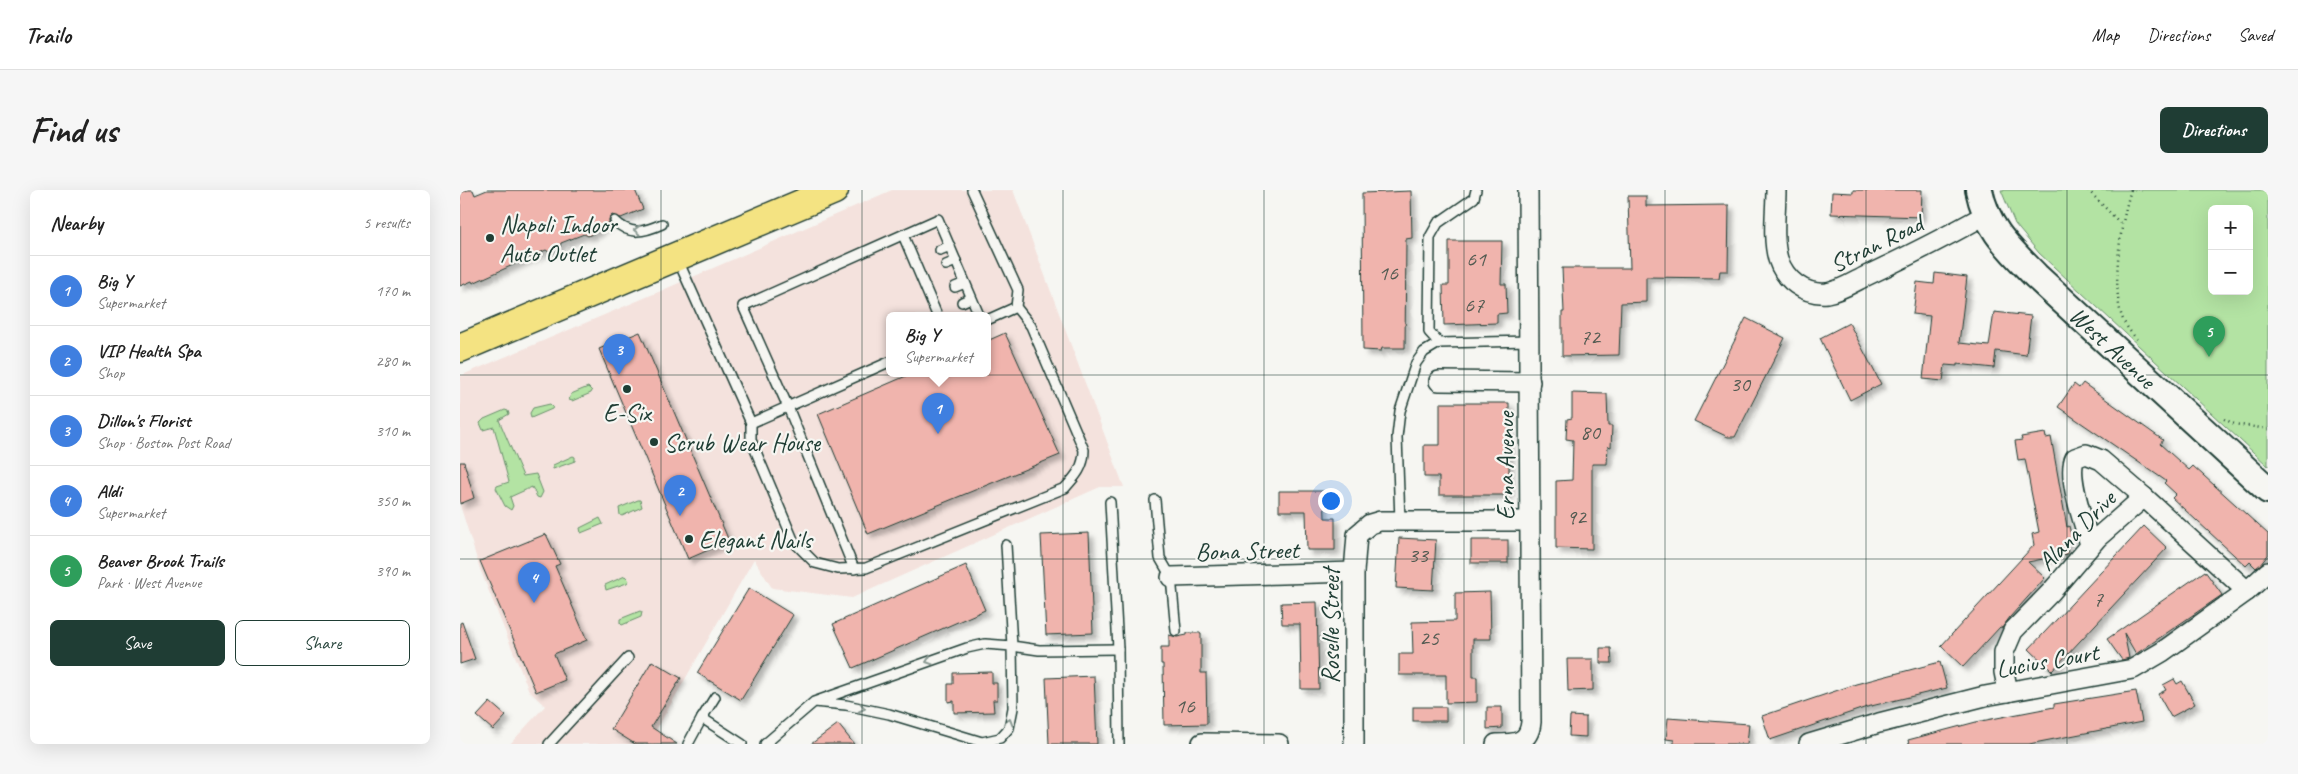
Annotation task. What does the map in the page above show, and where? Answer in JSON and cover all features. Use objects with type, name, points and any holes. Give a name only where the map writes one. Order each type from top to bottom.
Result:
[{"type":"main road","points":[[460,348],[834,190]]},
{"type":"street","name":"Erna Avenue","points":[[1496,744],[1517,743],[1524,740],[1530,732],[1531,722],[1528,190]]},
{"type":"street","name":"Stran Road","points":[[1776,190],[1776,247],[1778,260],[1784,271],[1796,285],[1816,293],[1836,291],[1913,254],[1985,216]]},
{"type":"street","name":"West Avenue","points":[[1979,190],[1985,216],[2008,247],[2036,276],[2268,490]]},
{"type":"street","points":[[1439,381],[1530,382]]},
{"type":"street","points":[[2090,545],[2072,475],[2075,458],[2086,454],[2102,460],[2144,497]]},
{"type":"street","name":"Alana Drive","points":[[2008,692],[2004,663],[2007,642],[2021,621],[2051,592],[2090,545],[2144,497],[2247,591]]},
{"type":"street","name":"Roselle Street","points":[[1354,744],[1354,572],[1358,535],[1370,524],[1380,521],[1400,521]]},
{"type":"street","points":[[1400,521],[1530,521]]},
{"type":"street","name":"Bona Street","points":[[1171,577],[1354,572]]},
{"type":"street","name":"Lucius Court","points":[[1809,744],[1879,723],[2008,692],[2133,669],[2162,652],[2247,591],[2268,572]]},
{"type":"street","points":[[1202,743],[1280,744]]},
{"type":"lane","points":[[677,256],[751,423],[751,440],[794,542],[815,563],[838,569],[866,568],[1065,488],[1076,476],[1084,462],[1084,450],[1031,326],[1016,307],[1018,290],[972,190]]},
{"type":"lane","points":[[1438,343],[1429,332],[1430,237],[1438,223],[1474,198],[1476,190]]},
{"type":"lane","points":[[854,569],[788,407],[742,306],[938,219],[978,312]]},
{"type":"lane","points":[[615,221],[621,227],[638,232],[662,224]]},
{"type":"lane","points":[[903,235],[914,262],[924,274],[929,297],[935,312]]},
{"type":"lane","points":[[940,250],[950,246]]},
{"type":"lane","points":[[914,262],[923,258]]},
{"type":"lane","points":[[946,265],[956,261]]},
{"type":"lane","points":[[955,287],[965,283]]},
{"type":"lane","points":[[929,297],[938,293]]},
{"type":"lane","points":[[962,302],[972,298]]},
{"type":"lane","points":[[991,318],[1016,307]]},
{"type":"lane","points":[[940,312],[945,309]]},
{"type":"lane","points":[[1400,521],[1397,437],[1400,411],[1416,362],[1424,352],[1438,343],[1530,341]]},
{"type":"lane","points":[[751,423],[886,363]]},
{"type":"lane","points":[[1155,500],[1160,558],[1171,577],[1176,630]]},
{"type":"lane","points":[[1110,502],[1118,649],[1119,744]]},
{"type":"lane","points":[[814,702],[846,705],[889,714],[982,742],[1000,738],[1009,728],[1013,708],[1012,646],[1006,545]]},
{"type":"lane","points":[[765,744],[814,702],[967,648],[985,644],[1039,650],[1118,649]]},
{"type":"lane","points":[[549,744],[628,658]]},
{"type":"lane","points":[[688,744],[715,697]]},
{"type":"lane","points":[[702,718],[742,744]]},
{"type":"path","points":[[2088,190],[2122,225]]},
{"type":"path","points":[[2131,190],[2124,210],[2122,225],[2118,272],[2119,298],[2122,317],[2131,332],[2142,344]]},
{"type":"path","points":[[2222,419],[2234,424],[2268,429]]},
{"type":"shaded area","points":[[892,190],[1013,190],[1124,487],[1100,487],[852,598],[772,588],[754,559],[648,744],[510,744],[545,706],[529,691],[480,569],[460,505],[460,376]]},
{"type":"green space","points":[[2001,190],[2268,190],[2268,466],[2039,253],[2015,224]]},
{"type":"green space","points":[[588,387],[592,391],[591,393],[572,401],[569,400],[571,394]]},
{"type":"green space","points":[[550,404],[553,407],[552,409],[531,418],[530,413],[533,408]]},
{"type":"green space","points":[[505,410],[509,414],[499,420],[523,476],[536,474],[543,492],[540,498],[537,497],[532,487],[510,497],[513,506],[511,510],[505,506],[496,488],[509,482],[494,427],[483,430],[480,423],[484,419]]},
{"type":"green space","points":[[573,456],[575,461],[553,469],[553,465]]},
{"type":"green space","points":[[640,500],[642,507],[622,516],[620,515],[619,508]]},
{"type":"green space","points":[[600,518],[603,524],[581,533],[580,528]]},
{"type":"green space","points":[[625,576],[629,580],[627,583],[606,590],[605,585]]},
{"type":"green space","points":[[640,611],[642,612],[641,617],[622,625],[620,623],[620,619]]},
{"type":"building","points":[[473,190],[475,195],[487,190],[635,190],[643,209],[621,218],[612,215],[609,223],[601,227],[599,231],[588,236],[584,234],[561,243],[560,247],[549,252],[546,250],[473,283],[472,281],[460,286],[460,193]]},
{"type":"building","points":[[1853,190],[1922,190],[1921,217],[1831,214],[1832,192],[1853,193]]},
{"type":"building","points":[[1411,191],[1412,238],[1406,239],[1405,348],[1382,348],[1381,351],[1363,350],[1362,193]]},
{"type":"building","points":[[1628,196],[1646,196],[1646,206],[1729,205],[1728,271],[1720,271],[1719,278],[1646,277],[1646,302],[1621,303],[1619,355],[1562,356],[1562,312],[1564,312],[1562,268],[1630,268]]},
{"type":"building","points":[[1449,241],[1502,241],[1501,284],[1506,284],[1507,313],[1497,314],[1497,323],[1444,325],[1443,285],[1449,285]]},
{"type":"building","points":[[1935,273],[1967,277],[1959,343],[1989,346],[1994,312],[2031,316],[2026,355],[1996,351],[1994,368],[1957,364],[1957,366],[1945,365],[1943,381],[1923,379],[1930,316],[1913,314],[1917,282],[1934,284]]},
{"type":"building","points":[[1746,318],[1785,338],[1735,437],[1728,437],[1694,421]]},
{"type":"building","points":[[1849,323],[1881,384],[1850,400],[1820,338]]},
{"type":"building","points":[[640,332],[729,541],[688,559],[599,349]]},
{"type":"building","points":[[1005,333],[1060,455],[868,534],[818,414],[904,377],[991,377],[991,339]]},
{"type":"building","points":[[2083,383],[2163,440],[2160,444],[2189,470],[2193,466],[2268,534],[2268,555],[2260,565],[2256,568],[2250,562],[2246,566],[2172,498],[2176,494],[2164,483],[2166,481],[2058,407],[2074,384],[2079,388]]},
{"type":"building","points":[[1572,393],[1607,394],[1608,426],[1612,426],[1611,447],[1608,446],[1607,464],[1592,464],[1592,549],[1556,548],[1556,481],[1572,480],[1573,440],[1566,439],[1567,419],[1572,418]]},
{"type":"building","points":[[1440,403],[1509,403],[1509,495],[1439,495],[1439,477],[1424,477],[1424,445],[1440,445]]},
{"type":"building","points":[[2045,433],[2046,438],[2051,437],[2067,527],[2069,526],[2072,539],[2066,540],[2068,554],[2028,562],[2045,578],[2002,628],[2000,627],[1963,667],[1941,646],[2034,545],[2032,534],[2039,532],[2025,459],[2018,460],[2015,441],[2022,440],[2021,437]]},
{"type":"building","points":[[460,462],[464,462],[474,498],[460,504]]},
{"type":"building","points":[[1279,491],[1324,491],[1325,518],[1335,518],[1335,550],[1307,550],[1306,511],[1279,511]]},
{"type":"building","points":[[2144,526],[2167,548],[2052,671],[2029,649]]},
{"type":"building","points":[[1089,533],[1093,633],[1046,635],[1041,535]]},
{"type":"building","points":[[546,534],[560,564],[555,566],[587,640],[554,654],[565,680],[536,692],[480,561]]},
{"type":"building","points":[[1399,538],[1436,540],[1433,590],[1396,588]]},
{"type":"building","points":[[1471,540],[1508,540],[1508,563],[1471,563]]},
{"type":"building","points":[[966,565],[985,610],[853,668],[833,624]]},
{"type":"building","points":[[2205,571],[2222,595],[2136,654],[2124,633],[2129,658],[2122,660],[2107,639]]},
{"type":"building","points":[[749,588],[793,615],[741,700],[697,673]]},
{"type":"building","points":[[1490,592],[1491,639],[1473,639],[1473,677],[1477,677],[1477,702],[1446,703],[1446,675],[1399,675],[1399,654],[1413,654],[1412,622],[1455,621],[1455,593]]},
{"type":"building","points":[[1317,602],[1319,689],[1301,689],[1300,624],[1282,624],[1281,603]]},
{"type":"building","points":[[462,622],[475,659],[460,664],[460,623]]},
{"type":"building","points":[[1187,633],[1201,633],[1201,673],[1206,673],[1207,724],[1164,725],[1161,647],[1169,647],[1169,635],[1177,637],[1187,635]]},
{"type":"building","points":[[1600,648],[1611,648],[1612,663],[1600,663]]},
{"type":"building","points":[[1567,659],[1593,659],[1593,690],[1568,691]]},
{"type":"building","points":[[652,661],[681,678],[651,727],[677,744],[635,744],[611,729]]},
{"type":"building","points":[[1940,662],[1947,688],[1867,707],[1770,740],[1762,716],[1856,684]]},
{"type":"building","points":[[992,672],[992,683],[997,683],[997,700],[993,700],[994,712],[954,713],[954,701],[948,702],[948,684],[953,684],[953,673]]},
{"type":"building","points":[[1094,676],[1097,744],[1049,744],[1046,678]]},
{"type":"building","points":[[2174,679],[2177,684],[2182,681],[2195,704],[2171,717],[2158,694],[2166,690],[2163,685]]},
{"type":"building","points":[[2136,691],[2142,722],[2029,744],[1909,744],[1908,740],[1976,722],[2054,707],[2054,704]]},
{"type":"building","points":[[490,702],[506,716],[493,730],[477,716]]},
{"type":"building","points":[[1413,707],[1446,707],[1446,721],[1413,721]]},
{"type":"building","points":[[1487,707],[1502,707],[1502,728],[1487,729]]},
{"type":"building","points":[[1570,716],[1586,717],[1586,737],[1569,736]]},
{"type":"building","points":[[1668,718],[1749,724],[1747,744],[1674,744],[1674,740],[1666,739]]},
{"type":"building","points":[[838,724],[854,744],[811,744]]},
{"type":"place","name":"Napoli Indoor Auto Outlet","points":[[490,238]]},
{"type":"place","name":"Beaver Brook Trails","points":[[2209,357]]},
{"type":"place","name":"Dillon's Florist","points":[[619,375]]},
{"type":"place","name":"E-Six","points":[[627,389]]},
{"type":"place","name":"Big Y","points":[[938,434]]},
{"type":"place","name":"Scrub Wear House","points":[[654,442]]},
{"type":"place","name":"VIP Health Spa","points":[[680,516]]},
{"type":"place","name":"Elegant Nails","points":[[689,539]]},
{"type":"place","name":"Aldi","points":[[534,603]]}]
